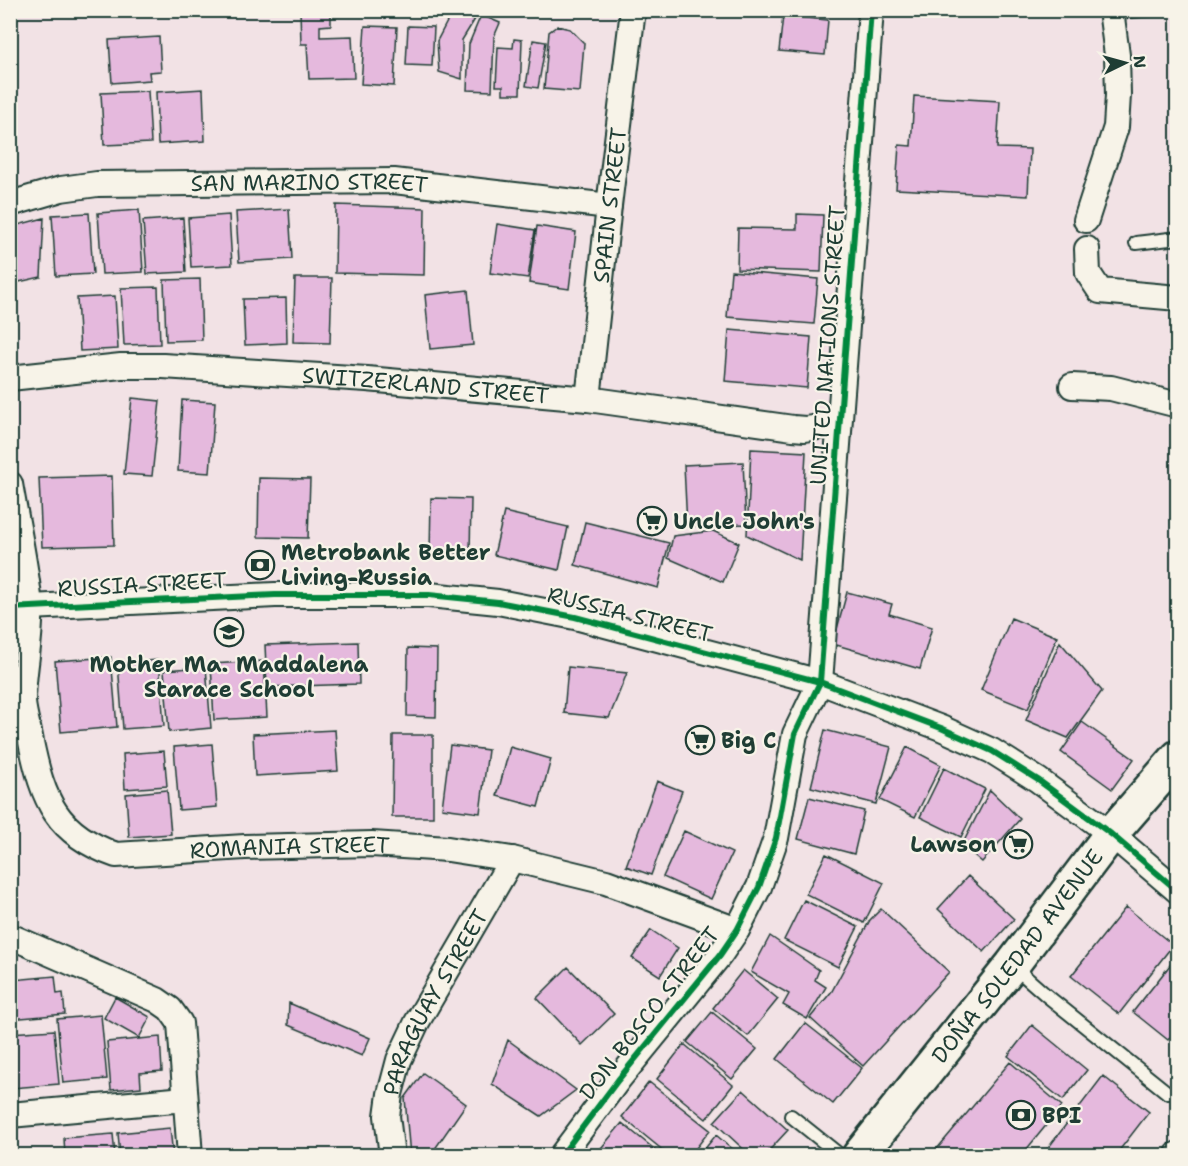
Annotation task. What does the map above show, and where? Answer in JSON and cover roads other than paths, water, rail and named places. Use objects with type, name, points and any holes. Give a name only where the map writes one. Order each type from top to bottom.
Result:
[{"type":"main road","name":"DOÑA SOLEDAD AVENUE","points":[[859,1155],[1012,965],[1112,834],[1178,756]]},
{"type":"street","name":"SPAIN STREET","points":[[588,399],[633,10]]},
{"type":"street","name":"UNITED NATIONS STREET","points":[[820,682],[871,10]]},
{"type":"street","points":[[1086,220],[1116,127],[1117,65],[1111,10]]},
{"type":"street","name":"SAN MARINO STREET","points":[[10,204],[61,189],[97,184],[356,180],[439,185],[609,206]]},
{"type":"street","points":[[1087,249],[1088,273],[1100,291],[1178,298]]},
{"type":"street","name":"SWITZERLAND STREET","points":[[10,378],[90,368],[163,366],[367,379],[588,399],[793,428],[805,429],[839,424]]},
{"type":"street","points":[[1072,386],[1111,388],[1178,405]]},
{"type":"street","name":"ROMANIA STREET","points":[[10,484],[20,608],[23,703],[37,772],[44,795],[59,817],[79,837],[98,849],[116,855],[245,847],[392,845],[448,849],[512,859],[606,882],[737,930]]},
{"type":"street","name":"RUSSIA STREET","points":[[20,608],[275,595],[429,595],[498,602],[575,617],[820,682],[941,728],[992,751],[1038,780],[1112,834],[1178,891]]},
{"type":"street","name":"DON BOSCO STREET","points":[[561,1155],[618,1080],[714,963],[737,930],[759,887],[776,838],[795,734],[820,682]]},
{"type":"street","name":"PARAGUAY STREET","points":[[392,1155],[387,1116],[399,1060],[417,1022],[512,859]]},
{"type":"street","points":[[10,936],[157,1000],[170,1009],[180,1023],[190,1155]]},
{"type":"street","points":[[10,1115],[184,1099]]},
{"type":"lane","points":[[1136,243],[1178,238]]},
{"type":"lane","points":[[1012,965],[1168,1093]]},
{"type":"lane","points":[[791,1116],[841,1155]]},
{"type":"place","name":"Uncle John's","points":[[652,521]]},
{"type":"place","name":"Metrobank Better Living-Russia","points":[[260,565]]},
{"type":"place","name":"Mother Ma. Maddalena Starace School","points":[[229,632]]},
{"type":"place","name":"Big C","points":[[700,740]]},
{"type":"place","name":"Lawson","points":[[1018,844]]},
{"type":"place","name":"BPI","points":[[1021,1115]]}]
